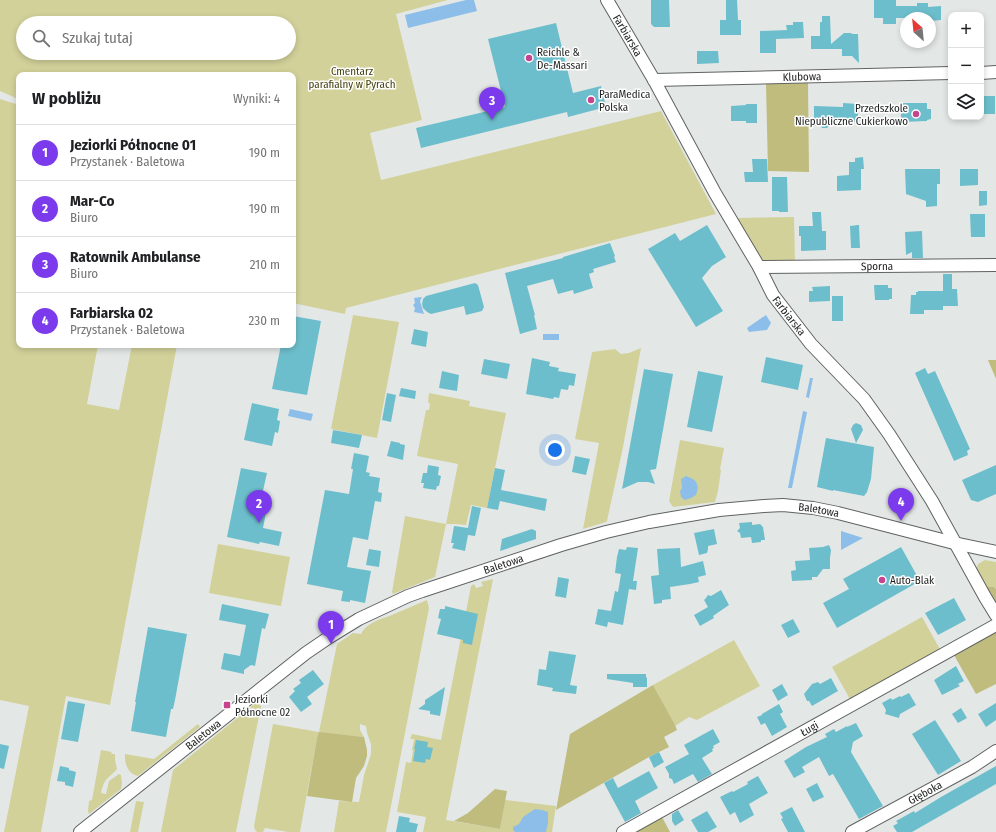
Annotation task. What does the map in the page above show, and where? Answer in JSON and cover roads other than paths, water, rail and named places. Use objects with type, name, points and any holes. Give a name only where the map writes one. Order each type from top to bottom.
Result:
[{"type":"street","name":"Farbiarska","points":[[607,0],[654,80],[711,186],[759,267],[773,295],[806,338],[864,399],[889,434],[932,501],[954,543],[996,615]]},
{"type":"street","points":[[984,73],[996,72]]},
{"type":"street","name":"Klubowa","points":[[654,80],[948,73]]},
{"type":"street","name":"Sporna","points":[[759,267],[996,265]]},
{"type":"street","name":"Baletowa","points":[[80,832],[318,644],[359,620],[408,596],[562,545],[626,527],[719,510],[783,505],[812,508],[838,513],[954,543],[996,552]]},
{"type":"street","name":"Ługi","points":[[623,832],[996,625]]},
{"type":"street","name":"Głęboka","points":[[852,832],[972,767],[996,751]]},
{"type":"water","points":[[466,0],[474,0],[477,11],[408,28],[405,15]]},
{"type":"water","points":[[422,297],[420,301],[424,314],[414,312],[415,308],[413,305],[415,303],[414,298]]},
{"type":"water","points":[[766,315],[771,323],[767,330],[749,332],[747,328]]},
{"type":"water","points":[[543,334],[559,334],[559,340],[543,340]]},
{"type":"water","points":[[810,378],[813,378],[809,398],[806,397]]},
{"type":"water","points":[[290,409],[313,414],[311,421],[288,416]]},
{"type":"water","points":[[803,411],[807,412],[792,488],[788,488]]},
{"type":"water","points":[[686,476],[693,479],[697,483],[698,488],[696,495],[685,500],[681,497],[680,491],[682,488],[681,479]]},
{"type":"water","points":[[841,531],[863,538],[841,550]]},
{"type":"water","points":[[535,809],[548,812],[546,832],[515,832],[513,827],[519,824],[523,817]]},
{"type":"place","name":"Reichle & De-Massari","points":[[529,58]]},
{"type":"place","name":"ParaMedica Polska","points":[[591,100]]},
{"type":"place","name":"Przedszkole Niepubliczne Cukierkowo","points":[[916,114]]},
{"type":"place","name":"Ratownik Ambulanse","points":[[492,120]]},
{"type":"place","name":"Farbiarska 02","points":[[901,521]]},
{"type":"place","name":"Mar-Co","points":[[259,523]]},
{"type":"place","name":"Auto-Blak","points":[[882,580]]},
{"type":"place","name":"Jeziorki Północne 01","points":[[331,644]]},
{"type":"place","name":"Jeziorki Północne 02","points":[[227,705]]},
{"type":"park label","name":"Cmentarz parafialny w Pyrach","points":[[352,77]]}]
